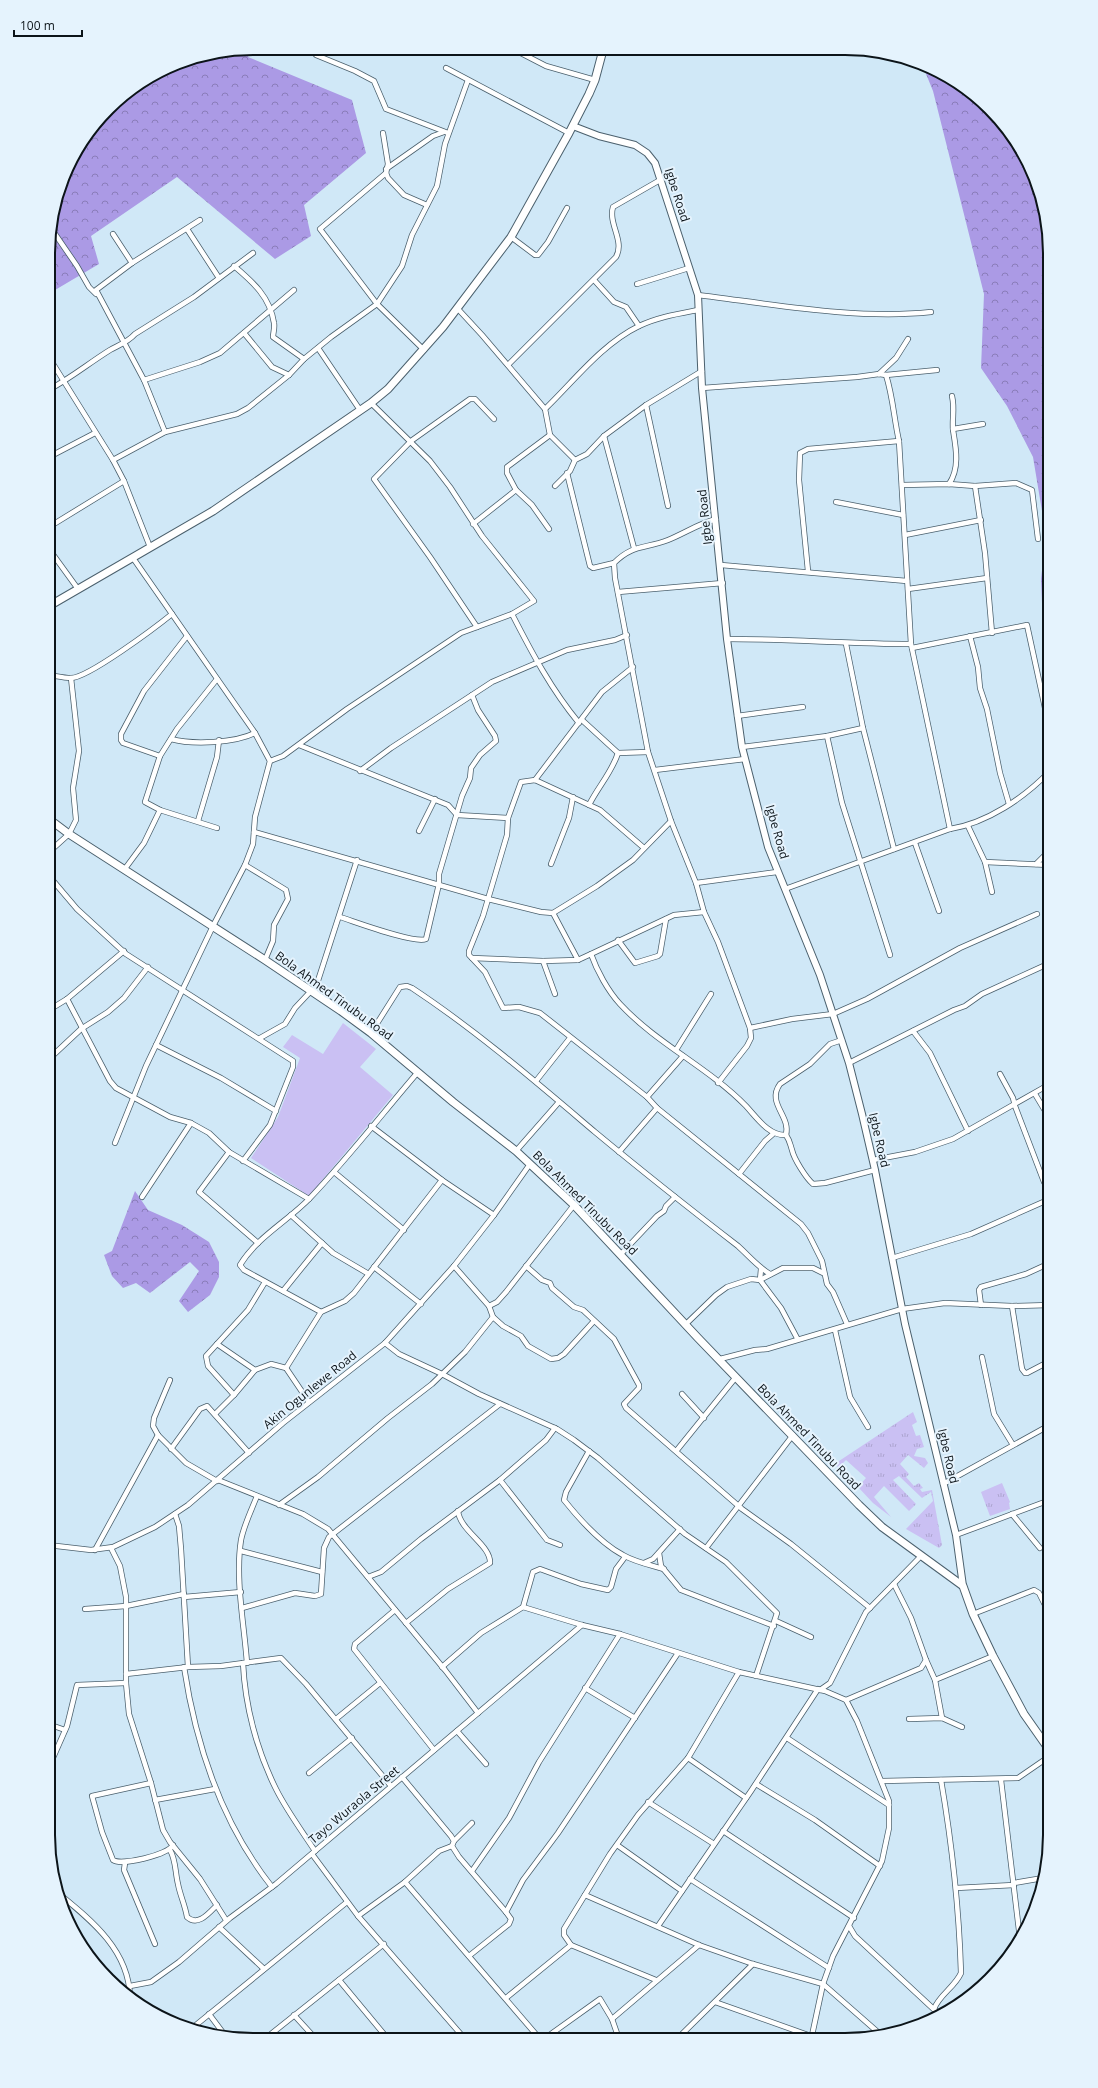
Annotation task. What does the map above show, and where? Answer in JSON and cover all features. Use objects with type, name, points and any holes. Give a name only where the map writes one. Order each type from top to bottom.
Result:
[{"type":"main road","points":[[55,602],[213,511],[371,403],[388,389],[424,350],[458,309],[511,237],[571,129],[595,80],[602,55]]},
{"type":"main road","name":"Bola Ahmed Tinubu Road","points":[[55,824],[124,870],[265,960],[371,1033],[516,1151],[574,1205],[736,1377],[882,1527],[963,1586]]},
{"type":"main road","points":[[963,1586],[973,1614],[993,1656],[1024,1714],[1043,1741]]},
{"type":"street","points":[[316,55],[356,70],[374,81],[386,108],[446,133]]},
{"type":"street","points":[[525,55],[546,66],[595,80]]},
{"type":"street","points":[[446,68],[571,129]]},
{"type":"street","points":[[113,460],[165,432],[237,414],[248,408],[289,375],[304,359],[378,304],[402,266],[412,235],[437,186],[446,133],[468,80]]},
{"type":"street","name":"Igbe Road","points":[[571,129],[641,148],[655,163],[698,295],[702,388],[723,583],[727,639],[742,747],[768,847],[820,976],[842,1040],[873,1160],[902,1309],[956,1535],[963,1586]]},
{"type":"street","points":[[383,133],[388,164],[386,171],[397,190],[427,205]]},
{"type":"street","points":[[424,350],[378,304],[320,229],[386,171],[433,136],[446,133]]},
{"type":"street","points":[[508,365],[594,280],[619,252],[617,232],[611,218],[613,207],[660,180]]},
{"type":"street","points":[[511,237],[535,255],[538,255],[548,242],[568,208]]},
{"type":"street","points":[[96,294],[99,287],[132,263],[200,220]]},
{"type":"street","points":[[187,229],[219,278]]},
{"type":"street","points":[[113,234],[132,263]]},
{"type":"street","points":[[56,235],[77,266],[89,287],[96,294],[124,343],[144,380],[165,432]]},
{"type":"street","points":[[55,386],[112,349],[124,343],[153,321],[194,297],[234,266],[253,254]]},
{"type":"street","points":[[234,266],[263,293],[272,308],[275,328],[273,337],[304,359]]},
{"type":"street","points":[[637,284],[689,268]]},
{"type":"street","points":[[594,280],[614,302],[626,307],[639,326]]},
{"type":"street","points":[[144,380],[212,357],[225,350],[294,290]]},
{"type":"street","points":[[698,295],[834,311],[901,315],[931,312]]},
{"type":"street","points":[[458,309],[508,365],[545,410],[550,435],[575,460]]},
{"type":"street","points":[[545,410],[599,355],[627,333],[639,326],[662,317],[698,310]]},
{"type":"street","points":[[244,333],[272,367],[289,375]]},
{"type":"street","points":[[879,374],[896,358],[908,339]]},
{"type":"street","points":[[318,348],[360,410]]},
{"type":"street","points":[[55,367],[113,460],[124,481],[150,547]]},
{"type":"street","points":[[702,388],[857,377],[879,374],[886,376],[937,370]]},
{"type":"street","points":[[555,486],[573,468],[575,460],[587,454],[604,436],[646,405],[702,371]]},
{"type":"street","points":[[886,376],[891,392],[892,412],[899,441],[911,646],[950,829]]},
{"type":"street","points":[[949,484],[955,469],[956,450],[953,429],[955,408],[952,396]]},
{"type":"street","points":[[476,627],[430,557],[374,479],[411,441],[473,398],[494,419]]},
{"type":"street","points":[[270,761],[283,756],[347,709],[461,633],[512,614],[534,601],[515,580],[473,524],[450,487],[430,461],[371,403]]},
{"type":"street","points":[[646,405],[668,506]]},
{"type":"street","points":[[953,429],[983,424]]},
{"type":"street","points":[[55,454],[95,432]]},
{"type":"street","points":[[549,529],[532,506],[516,490],[507,473],[507,467],[550,435]]},
{"type":"street","points":[[604,436],[634,548]]},
{"type":"street","points":[[808,571],[799,480],[800,453],[808,449],[899,441]]},
{"type":"street","points":[[567,473],[590,566],[594,568],[614,563],[634,548],[654,546],[701,523],[716,519]]},
{"type":"street","points":[[55,524],[124,481]]},
{"type":"street","points":[[902,485],[949,484],[976,486],[1016,483],[1032,490],[1038,539]]},
{"type":"street","points":[[976,486],[988,578],[992,633]]},
{"type":"street","points":[[473,524],[516,490]]},
{"type":"street","points":[[836,502],[903,515]]},
{"type":"street","points":[[905,535],[981,520]]},
{"type":"street","points":[[55,557],[78,588]]},
{"type":"street","points":[[115,1143],[156,1045],[212,926],[245,866],[253,844],[255,817],[270,761],[255,733],[133,558]]},
{"type":"street","points":[[614,563],[615,578],[648,752],[671,821],[696,883],[704,912],[718,942],[750,1028],[751,1038],[747,1046],[718,1083]]},
{"type":"street","points":[[721,565],[907,580]]},
{"type":"street","points":[[908,589],[988,578]]},
{"type":"street","points":[[618,592],[723,583]]},
{"type":"street","points":[[55,676],[71,678],[89,671],[150,631],[172,614]]},
{"type":"street","points":[[512,614],[537,662],[559,699],[581,721],[618,753],[648,752]]},
{"type":"street","points":[[727,639],[816,640],[846,644],[911,646],[992,633],[1027,625],[1043,699]]},
{"type":"street","points":[[360,771],[391,748],[492,682],[567,650],[615,640],[627,635]]},
{"type":"street","points":[[160,756],[123,743],[121,740],[121,734],[144,691],[187,636]]},
{"type":"street","points":[[970,636],[978,667],[980,688],[987,709],[1000,774],[1009,804]]},
{"type":"street","points":[[846,644],[864,728],[894,849]]},
{"type":"street","points":[[535,780],[602,692],[633,667]]},
{"type":"street","points":[[55,847],[69,834],[76,820],[73,788],[79,751],[71,678]]},
{"type":"street","points":[[217,828],[160,810],[145,802],[160,756],[171,739],[218,679]]},
{"type":"street","points":[[340,917],[399,936],[425,940],[428,937],[439,884],[439,874],[462,796],[470,778],[471,768],[480,755],[497,739],[478,710],[472,695]]},
{"type":"street","points":[[737,716],[803,707]]},
{"type":"street","points":[[742,747],[827,736],[864,728]]},
{"type":"street","points":[[171,739],[184,743],[244,738],[255,733]]},
{"type":"street","points":[[827,736],[842,803],[890,955]]},
{"type":"street","points":[[198,822],[217,757],[219,740]]},
{"type":"street","points":[[299,745],[360,771],[435,799],[448,805],[457,815],[508,818]]},
{"type":"street","points":[[589,805],[601,783],[614,765],[618,753]]},
{"type":"street","points":[[655,770],[745,759]]},
{"type":"street","points":[[785,889],[950,829],[968,826],[1009,804],[1029,791],[1043,778]]},
{"type":"street","points":[[644,848],[600,810],[535,780],[524,781],[519,784],[508,818],[507,835],[483,916],[469,951],[472,958],[485,972],[503,1008],[519,1007],[540,1013],[648,1098],[657,1108],[802,1224],[822,1261],[823,1273],[827,1284],[833,1292],[847,1324]]},
{"type":"street","points":[[551,864],[569,818],[573,797]]},
{"type":"street","points":[[419,831],[435,799]]},
{"type":"street","points":[[124,870],[144,843],[160,810]]},
{"type":"street","points":[[254,832],[357,860],[488,899],[541,912],[553,913],[597,886],[633,860],[671,821]]},
{"type":"street","points":[[968,826],[985,862],[992,892]]},
{"type":"street","points":[[915,843],[939,912]]},
{"type":"street","points":[[1036,864],[1043,857]]},
{"type":"street","points":[[260,1038],[285,1024],[295,1008],[312,992],[340,917],[357,860]]},
{"type":"street","points":[[985,862],[1043,865]]},
{"type":"street","points":[[245,866],[286,890],[288,894],[288,899],[273,928],[273,941],[265,960]]},
{"type":"street","points":[[696,883],[777,872]]},
{"type":"street","points":[[55,883],[77,909],[124,951],[182,991],[260,1038],[294,1063],[270,1125],[243,1161]]},
{"type":"street","points":[[472,958],[543,962],[578,960],[666,918],[674,915],[704,912]]},
{"type":"street","points":[[553,913],[578,960]]},
{"type":"street","points":[[750,1028],[792,1018],[833,1014],[867,999],[960,948],[1037,914]]},
{"type":"street","points":[[618,940],[635,963],[658,956],[660,954],[666,918]]},
{"type":"street","points":[[55,1006],[67,999],[124,951]]},
{"type":"street","points":[[591,954],[610,990],[620,1004],[645,1027],[746,1106],[773,1134],[786,1135]]},
{"type":"street","points":[[543,962],[555,994]]},
{"type":"street","points":[[848,1063],[964,1006],[982,994],[1043,966]]},
{"type":"street","points":[[55,1054],[82,1029],[108,1012],[124,998],[148,967]]},
{"type":"street","points":[[371,1033],[400,988],[407,986],[444,1008],[536,1081],[558,1102],[756,1262],[761,1269],[770,1274]]},
{"type":"street","points":[[676,1050],[711,994]]},
{"type":"street","points":[[67,999],[112,1085],[133,1098],[170,1116],[191,1123],[209,1134],[229,1152],[309,1200]]},
{"type":"street","points":[[913,1031],[930,1053],[968,1132]]},
{"type":"street","points":[[536,1081],[570,1038]]},
{"type":"street","points":[[842,1040],[830,1044],[810,1064],[780,1084],[777,1088],[775,1096],[777,1108],[787,1123],[786,1135],[791,1142],[792,1151],[806,1177],[815,1185],[875,1170]]},
{"type":"street","points":[[156,1045],[221,1078],[276,1111]]},
{"type":"street","points":[[648,1098],[683,1056]]},
{"type":"street","points":[[321,1312],[244,1270],[240,1265],[258,1243],[309,1200],[418,1072]]},
{"type":"street","points":[[1000,1074],[1013,1098],[1014,1106],[1043,1179]]},
{"type":"street","points":[[873,1160],[914,1152],[953,1139],[968,1132],[1043,1089]]},
{"type":"street","points":[[1035,1094],[1043,1107]]},
{"type":"street","points":[[516,1151],[558,1102]]},
{"type":"street","points":[[619,1152],[657,1108]]},
{"type":"street","points":[[142,1197],[191,1123]]},
{"type":"street","points":[[371,1126],[442,1180],[494,1215]]},
{"type":"street","points":[[739,1174],[765,1141],[773,1134]]},
{"type":"street","points":[[229,1152],[199,1192],[258,1243]]},
{"type":"street","name":"Akin Ogunlewe Road","points":[[55,1546],[95,1550],[111,1548],[155,1527],[175,1514],[218,1481],[309,1402],[385,1343],[454,1266],[494,1215],[530,1164]]},
{"type":"street","points":[[334,1172],[404,1230]]},
{"type":"street","points":[[286,1368],[321,1312],[345,1301],[354,1293],[367,1273],[374,1267],[404,1230],[442,1180]]},
{"type":"street","points":[[620,1254],[657,1216],[664,1211],[666,1206],[674,1197]]},
{"type":"street","points":[[892,1258],[971,1234],[1043,1202]]},
{"type":"street","points":[[489,1306],[499,1300],[574,1205]]},
{"type":"street","points":[[291,1215],[333,1253],[367,1273]]},
{"type":"street","points":[[283,1291],[322,1243]]},
{"type":"street","points":[[454,1266],[489,1306],[493,1317],[503,1326],[521,1336],[528,1346],[554,1359],[564,1354],[594,1321]]},
{"type":"street","points":[[526,1266],[542,1280],[550,1283],[552,1288],[574,1307],[583,1310],[614,1339],[639,1385],[639,1388],[626,1400],[625,1406],[677,1450],[739,1507],[791,1544],[870,1608]]},
{"type":"street","points":[[980,1305],[979,1290],[981,1287],[1026,1274],[1043,1266]]},
{"type":"street","points":[[374,1267],[421,1304]]},
{"type":"street","points":[[686,1324],[716,1296],[727,1288],[752,1279],[760,1280],[770,1274],[787,1268],[813,1268],[823,1273]]},
{"type":"street","points":[[761,1269],[760,1280],[781,1308],[797,1338]]},
{"type":"street","points":[[234,1395],[208,1366],[206,1356],[248,1310],[265,1282]]},
{"type":"street","points":[[720,1359],[755,1350],[767,1349],[797,1338],[835,1330],[847,1324],[902,1309],[945,1303],[1012,1306],[1043,1305]]},
{"type":"street","points":[[1012,1306],[1022,1369],[1025,1373],[1027,1373],[1043,1365]]},
{"type":"street","points":[[279,1505],[318,1477],[388,1418],[432,1384],[465,1352],[493,1317]]},
{"type":"street","points":[[835,1330],[850,1397],[868,1427]]},
{"type":"street","points":[[385,1343],[400,1354],[479,1394],[555,1428],[589,1451],[680,1529],[726,1562],[778,1613],[756,1676]]},
{"type":"street","points":[[216,1344],[255,1370]]},
{"type":"street","points":[[982,1357],[994,1414],[1013,1445]]},
{"type":"street","points":[[215,1414],[234,1395],[255,1370],[271,1364],[286,1368],[309,1402]]},
{"type":"street","points":[[677,1450],[736,1377]]},
{"type":"street","points":[[170,1380],[152,1422],[158,1435],[186,1463],[218,1481],[303,1514],[333,1534],[442,1667],[478,1714]]},
{"type":"street","points":[[682,1394],[704,1418]]},
{"type":"street","points":[[242,1608],[295,1593],[318,1596],[321,1594],[324,1548],[327,1540],[500,1404]]},
{"type":"street","points":[[171,1449],[200,1409],[208,1406],[249,1454]]},
{"type":"street","points":[[368,1577],[381,1572],[500,1480],[546,1440],[555,1428]]},
{"type":"street","points":[[943,1484],[1043,1430]]},
{"type":"street","points":[[95,1550],[158,1435]]},
{"type":"street","points":[[706,1548],[793,1435]]},
{"type":"street","points":[[589,1451],[566,1492],[564,1500],[592,1530],[616,1551],[625,1557],[664,1569]]},
{"type":"street","points":[[500,1480],[547,1540],[560,1545]]},
{"type":"street","points":[[257,1496],[244,1529],[241,1551],[241,1592],[245,1663],[245,1695],[260,1748],[276,1789],[313,1853],[347,1902],[460,2033]]},
{"type":"street","points":[[956,1535],[1043,1503]]},
{"type":"street","points":[[175,1514],[179,1526],[184,1596],[186,1667],[194,1720],[215,1789],[252,1861],[272,1887]]},
{"type":"street","points":[[406,1623],[448,1589],[490,1562],[486,1550],[468,1532],[457,1514]]},
{"type":"street","points":[[1012,1514],[1040,1548]]},
{"type":"street","points":[[644,1563],[659,1553],[680,1529]]},
{"type":"street","points":[[111,1548],[120,1566],[126,1606],[126,1683],[131,1723],[151,1783],[163,1830],[171,1848],[178,1884],[187,1917],[193,1921],[200,1920],[217,1905]]},
{"type":"street","points":[[241,1551],[322,1572]]},
{"type":"street","points":[[659,1553],[660,1563],[681,1590],[811,1637]]},
{"type":"street","points":[[658,1926],[756,1784],[819,1689],[830,1683],[866,1612],[921,1556]]},
{"type":"street","points":[[442,1667],[481,1633],[524,1607],[533,1572],[536,1569],[581,1584],[608,1590],[611,1587],[616,1569],[625,1557]]},
{"type":"street","points":[[894,1584],[911,1618],[930,1671],[936,1680],[942,1718]]},
{"type":"street","points":[[973,1614],[1034,1590],[1039,1593],[1043,1601]]},
{"type":"street","points":[[85,1609],[126,1606],[184,1596],[241,1592]]},
{"type":"street","points":[[524,1607],[582,1626],[620,1634],[739,1672],[819,1689],[846,1700],[857,1721],[882,1781],[890,1805],[889,1828],[880,1866],[829,1968],[823,1984],[812,2033]]},
{"type":"street","points":[[395,1610],[354,1646],[354,1649],[434,1750]]},
{"type":"street","name":"Tayo Wuraola Street","points":[[130,1986],[151,1982],[179,1962],[226,1920],[272,1887],[582,1626]]},
{"type":"street","points":[[472,1871],[509,1818],[539,1762],[620,1634]]},
{"type":"street","points":[[506,1912],[523,1880],[558,1832],[678,1653]]},
{"type":"street","points":[[936,1680],[993,1656]]},
{"type":"street","points":[[126,1674],[186,1667],[245,1663],[275,1657],[285,1660],[391,1786]]},
{"type":"street","points":[[846,1700],[921,1668],[926,1660]]},
{"type":"street","points":[[921,1668],[930,1671]]},
{"type":"street","points":[[656,1980],[571,1945],[564,1935],[564,1929],[617,1845],[648,1802],[688,1758],[739,1672]]},
{"type":"street","points":[[336,1719],[380,1682]]},
{"type":"street","points":[[55,1752],[64,1730],[78,1685],[126,1683]]},
{"type":"street","points":[[830,1683],[834,1694]]},
{"type":"street","points":[[585,1688],[635,1718]]},
{"type":"street","points":[[909,1719],[942,1718],[962,1727]]},
{"type":"street","points":[[55,1727],[64,1730]]},
{"type":"street","points":[[457,1731],[486,1764]]},
{"type":"street","points":[[310,1773],[352,1738]]},
{"type":"street","points":[[787,1738],[890,1805]]},
{"type":"street","points":[[688,1758],[746,1798]]},
{"type":"street","points":[[882,1781],[1002,1780],[1018,1778],[1043,1761]]},
{"type":"street","points":[[402,1777],[454,1841]]},
{"type":"street","points":[[934,2009],[936,2003],[959,1979],[961,1974],[956,1888],[949,1826],[941,1780]]},
{"type":"street","points":[[1002,1780],[1019,1930]]},
{"type":"street","points":[[151,1783],[92,1796],[102,1832],[113,1860],[117,1863],[125,1863],[160,1854],[171,1848]]},
{"type":"street","points":[[756,1784],[815,1820],[880,1866]]},
{"type":"street","points":[[155,1800],[215,1789]]},
{"type":"street","points":[[648,1802],[714,1844]]},
{"type":"street","points":[[358,1916],[405,1882],[439,1851],[452,1846],[454,1841],[472,1823]]},
{"type":"street","points":[[723,1831],[854,1918]]},
{"type":"street","points":[[617,1845],[682,1891]]},
{"type":"street","points":[[452,1846],[511,1919],[510,1924],[469,1956]]},
{"type":"street","points":[[171,1848],[200,1879],[226,1920]]},
{"type":"street","points":[[125,1863],[124,1870],[155,1944]]},
{"type":"street","points":[[690,1879],[829,1968]]},
{"type":"street","points":[[956,1888],[1014,1884],[1038,1879]]},
{"type":"street","points":[[405,1882],[535,2033]]},
{"type":"street","points":[[585,1895],[699,1945],[753,1964],[823,1984],[876,2030]]},
{"type":"street","points":[[65,1900],[96,1925],[112,1944],[130,1986],[130,1990]]},
{"type":"street","points":[[196,2025],[347,1902]]},
{"type":"street","points":[[849,1926],[855,1936],[936,2011]]},
{"type":"street","points":[[219,1927],[264,1969]]},
{"type":"street","points":[[845,1934],[855,1936]]},
{"type":"street","points":[[272,2033],[384,1944]]},
{"type":"street","points":[[506,1998],[571,1945]]},
{"type":"street","points":[[612,2019],[656,1980],[677,1966],[699,1945]]},
{"type":"street","points":[[683,2033],[753,1964]]},
{"type":"street","points":[[339,1980],[383,2033]]},
{"type":"street","points":[[552,2033],[600,1999],[612,2019],[617,2033]]},
{"type":"street","points":[[715,2002],[798,2033]]},
{"type":"street","points":[[928,2004],[936,2003]]},
{"type":"street","points":[[209,2014],[221,2030]]},
{"type":"street","points":[[294,2016],[310,2033]]},
{"type":"green space","points":[[249,55],[248,57],[352,100],[366,153],[304,205],[311,236],[275,259],[177,177],[91,236],[99,264],[55,290],[55,240],[65,189],[75,165],[96,132],[122,104],[143,88],[165,75],[189,65],[214,59]]},
{"type":"green space","points":[[925,72],[944,81],[976,104],[994,122],[1010,143],[1023,165],[1033,189],[1043,240],[1043,517],[1033,457],[1007,406],[981,368],[984,294],[933,91]]},
{"type":"green space","points":[[1043,561],[1043,627],[1041,579]]},
{"type":"green space","points":[[343,1023],[376,1049],[360,1067],[393,1095],[309,1196],[251,1158],[278,1117],[300,1058],[283,1047],[292,1035],[323,1054]]},
{"type":"green space","points":[[135,1191],[148,1210],[182,1225],[209,1242],[219,1262],[219,1277],[210,1295],[188,1312],[179,1301],[199,1271],[190,1262],[150,1293],[136,1283],[123,1288],[112,1276],[104,1255],[112,1251]]},
{"type":"green space","points":[[913,1412],[917,1422],[912,1425],[916,1436],[920,1435],[924,1447],[917,1449],[914,1456],[925,1458],[928,1463],[924,1468],[908,1455],[900,1464],[909,1474],[906,1477],[914,1486],[919,1483],[923,1488],[920,1489],[922,1492],[932,1490],[942,1545],[939,1548],[906,1529],[933,1501],[931,1492],[922,1498],[899,1476],[893,1480],[916,1504],[909,1511],[884,1486],[874,1497],[891,1517],[873,1503],[858,1487],[866,1478],[846,1460],[838,1468],[836,1463]]},
{"type":"green space","points":[[1002,1483],[1010,1502],[1010,1509],[990,1516],[981,1492]]}]
